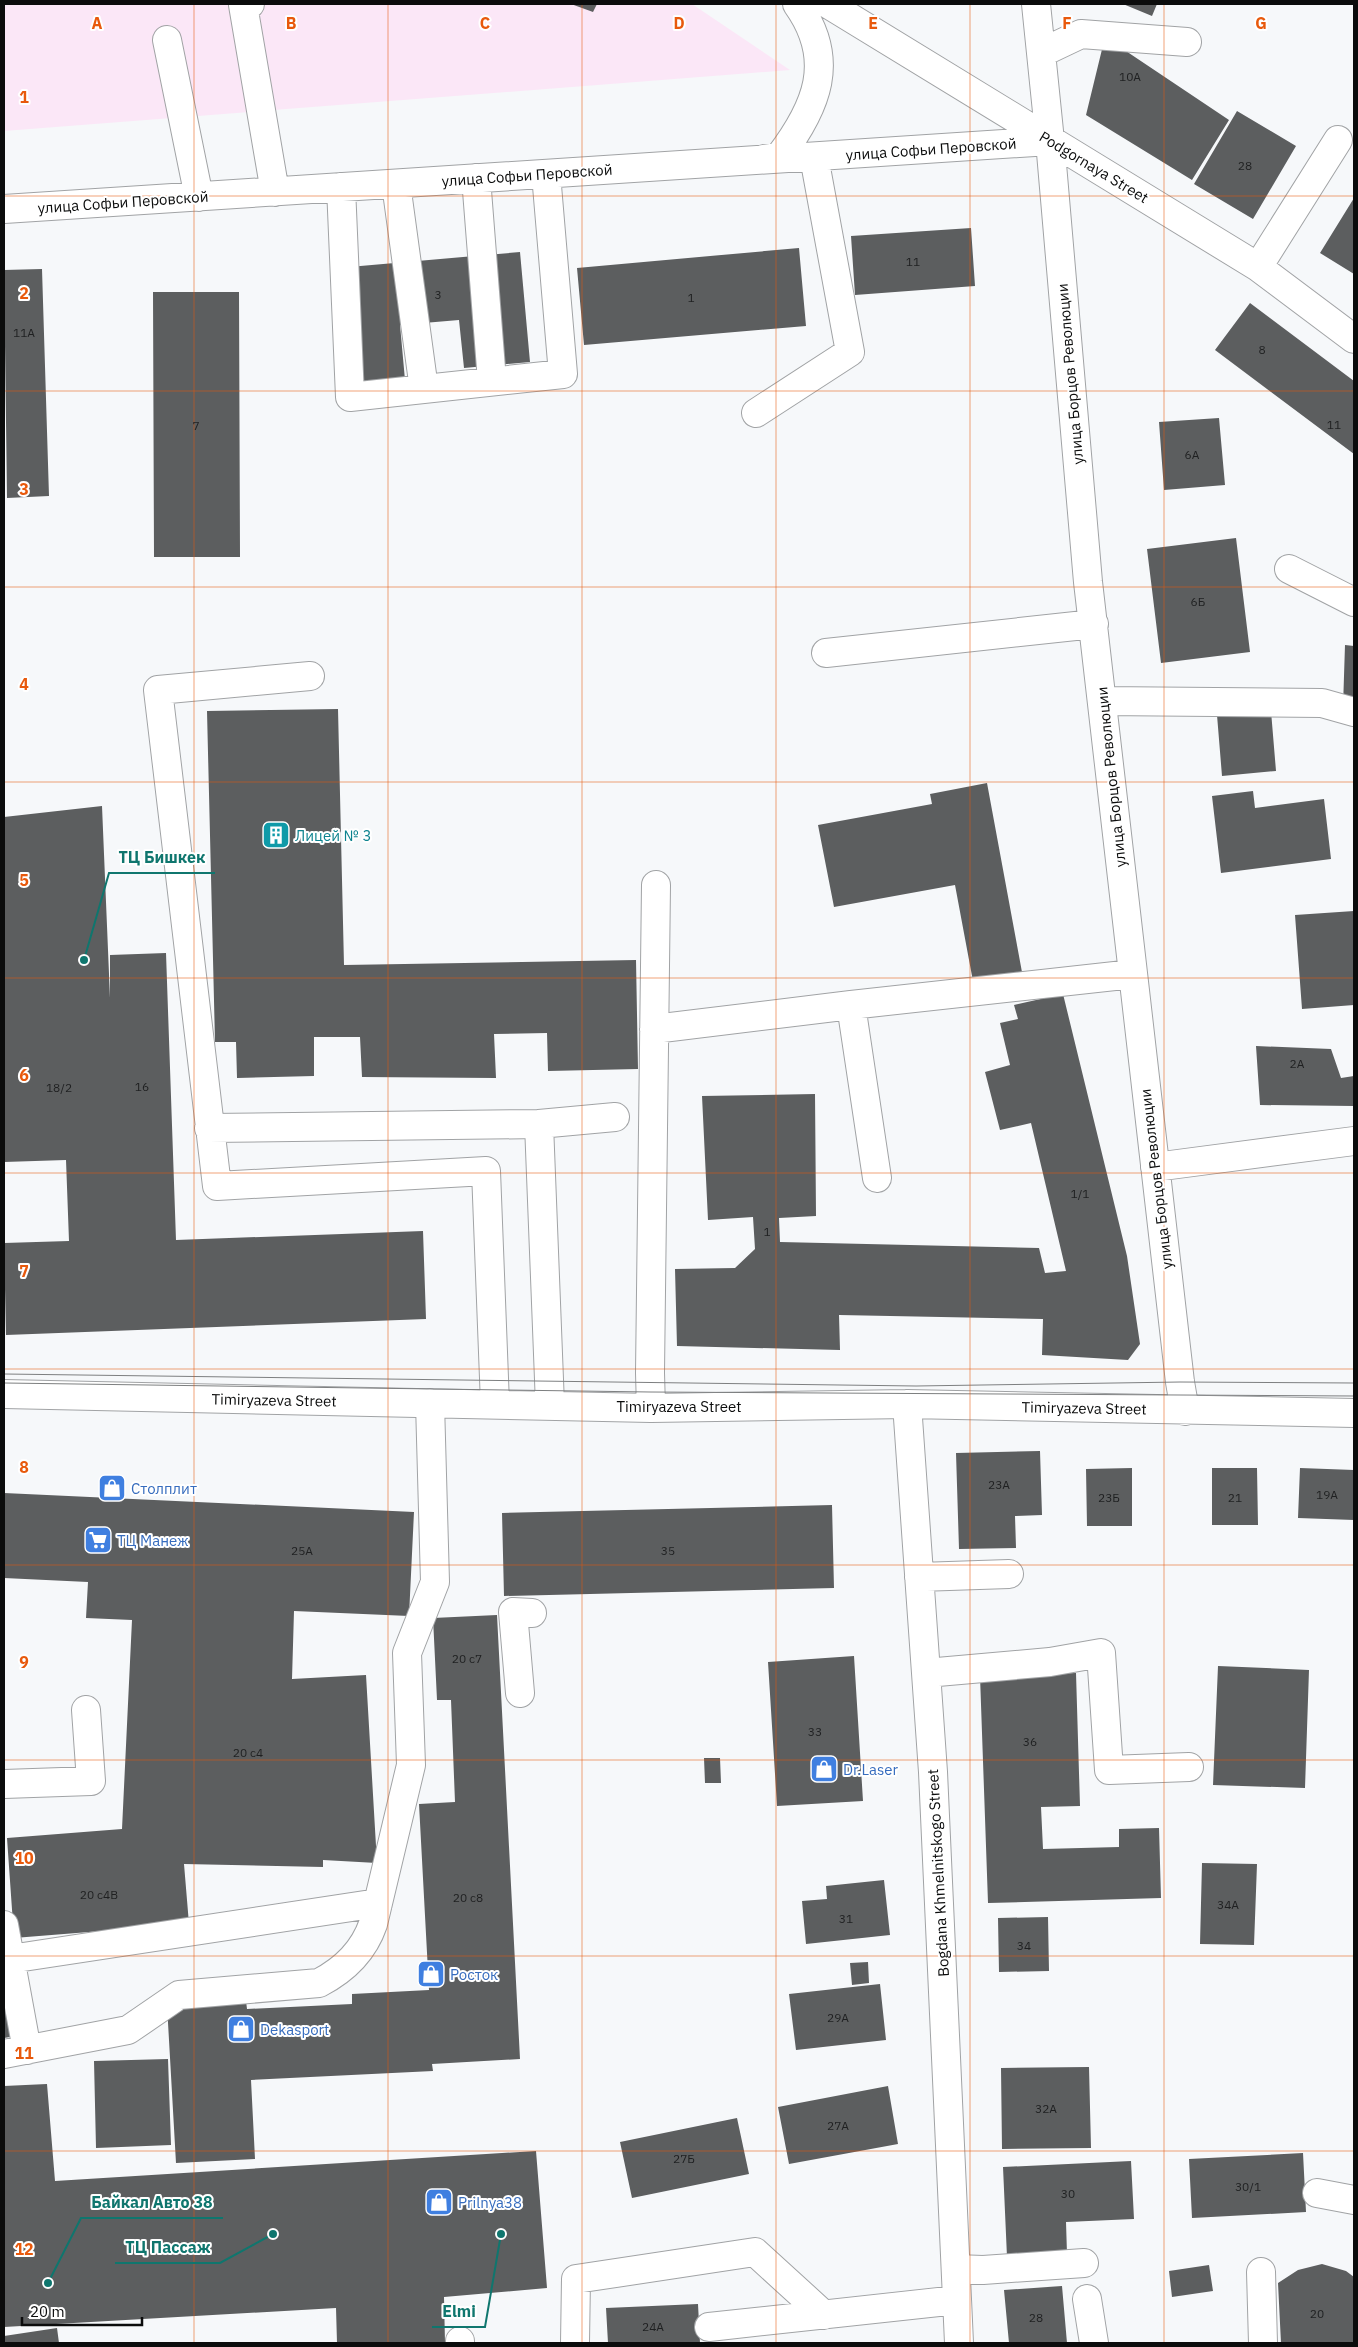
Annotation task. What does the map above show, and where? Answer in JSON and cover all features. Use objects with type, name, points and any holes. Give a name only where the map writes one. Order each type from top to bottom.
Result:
[{"type":"street","points":[[250,4],[243,5],[275,192]]},
{"type":"street","points":[[760,160],[779,157],[807,114],[816,87],[820,70],[815,33],[797,4]]},
{"type":"street","name":"Podgornaya Street","points":[[828,4],[1258,267],[1354,339]]},
{"type":"street","name":"улица Борцов Революции","points":[[1036,4],[1102,701],[1181,1396],[1185,1411]]},
{"type":"street","points":[[1041,53],[1081,34],[1187,42]]},
{"type":"street","points":[[167,40],[199,197]]},
{"type":"street","points":[[1258,267],[1338,140]]},
{"type":"street","name":"улица Софьи Перовской","points":[[4,209],[1050,141]]},
{"type":"street","points":[[756,412],[850,352],[814,157]]},
{"type":"street","points":[[340,188],[350,397],[563,374],[546,174]]},
{"type":"street","points":[[476,178],[492,381]]},
{"type":"street","points":[[396,184],[424,389]]},
{"type":"street","points":[[1288,569],[1354,602]]},
{"type":"street","points":[[826,653],[1094,624]]},
{"type":"street","points":[[310,676],[158,690],[217,1186],[486,1171],[495,1404]]},
{"type":"street","points":[[1102,701],[1322,703],[1354,712]]},
{"type":"street","points":[[651,1408],[656,885]]},
{"type":"street","points":[[654,1029],[1133,974]]},
{"type":"street","points":[[851,1005],[877,1178]]},
{"type":"street","points":[[209,1128],[539,1124],[615,1117]]},
{"type":"street","points":[[539,1124],[550,1405]]},
{"type":"street","points":[[1155,1167],[1354,1141]]},
{"type":"street","name":"Timiryazeva Street","points":[[4,1394],[651,1408],[907,1404],[1185,1411],[1354,1412]]},
{"type":"street","points":[[4,1925],[10,1959],[15,2052],[128,2030],[179,1995],[320,1983],[332,1976],[362,1947],[373,1924],[411,1765],[407,1653],[435,1582],[430,1403]]},
{"type":"street","name":"Bogdana Khmelnitskogo Street","points":[[907,1404],[926,1673],[942,1945],[959,2343]]},
{"type":"street","points":[[919,1577],[1009,1574]]},
{"type":"street","points":[[520,1693],[513,1612],[532,1613]]},
{"type":"street","points":[[926,1673],[1050,1662],[1101,1652],[1109,1770],[1189,1767]]},
{"type":"street","points":[[4,1784],[91,1780],[86,1710]]},
{"type":"street","points":[[10,1959],[378,1903]]},
{"type":"street","points":[[1317,2193],[1354,2200]]},
{"type":"street","points":[[575,2343],[576,2279],[755,2252],[824,2315]]},
{"type":"street","points":[[956,2269],[983,2270],[1084,2262]]},
{"type":"street","points":[[1261,2272],[1263,2343]]},
{"type":"street","points":[[1087,2299],[1094,2343]]},
{"type":"street","points":[[709,2328],[957,2300]]},
{"type":"shaded area","points":[[4,4],[692,4],[790,70],[4,131]]},
{"type":"building","points":[[571,4],[597,4],[593,12]]},
{"type":"building","points":[[1123,4],[1157,4],[1152,16]]},
{"type":"building","points":[[1105,37],[1229,120],[1192,180],[1086,115]]},
{"type":"building","points":[[1237,111],[1296,146],[1253,219],[1194,184]]},
{"type":"building","points":[[1354,198],[1354,274],[1320,253]]},
{"type":"building","points":[[971,228],[975,286],[855,295],[851,236]]},
{"type":"building","points":[[799,248],[806,326],[584,345],[577,268]]},
{"type":"building","points":[[520,252],[530,362],[464,368],[459,320],[400,325],[405,380],[359,384],[349,267]]},
{"type":"building","points":[[42,269],[49,496],[7,498],[4,270]]},
{"type":"building","points":[[153,292],[239,292],[240,557],[154,557]]},
{"type":"building","points":[[1250,303],[1354,381],[1354,454],[1215,350]]},
{"type":"building","points":[[1219,418],[1225,485],[1164,490],[1159,422]]},
{"type":"building","points":[[1236,538],[1250,652],[1161,663],[1147,549]]},
{"type":"building","points":[[1345,645],[1354,646],[1354,707],[1343,707]]},
{"type":"building","name":"Лицей № 3","points":[[338,709],[344,965],[636,960],[638,1069],[548,1071],[547,1033],[494,1034],[496,1078],[362,1077],[360,1037],[314,1037],[314,1076],[237,1078],[236,1042],[215,1042],[207,711]]},
{"type":"building","points":[[1271,711],[1276,771],[1222,776],[1217,715]]},
{"type":"building","points":[[987,783],[1024,983],[975,992],[955,885],[834,907],[818,825],[932,804],[930,794]]},
{"type":"building","points":[[1253,791],[1255,808],[1324,799],[1331,859],[1221,873],[1212,796]]},
{"type":"building","points":[[102,806],[110,998],[110,955],[166,953],[176,1240],[423,1231],[426,1319],[6,1335],[4,1243],[69,1241],[66,1160],[4,1162],[4,817]]},
{"type":"building","points":[[1354,911],[1354,1005],[1302,1009],[1295,915]]},
{"type":"building","points":[[1063,994],[1127,1256],[1140,1344],[1128,1360],[1042,1355],[1043,1319],[839,1315],[840,1350],[677,1346],[675,1269],[735,1268],[755,1249],[753,1217],[708,1220],[702,1096],[815,1094],[816,1216],[779,1218],[780,1242],[1039,1248],[1045,1273],[1066,1271],[1031,1123],[1000,1130],[985,1072],[1010,1065],[1000,1023],[1018,1019],[1014,1005]]},
{"type":"building","points":[[1256,1046],[1331,1049],[1341,1078],[1354,1076],[1354,1106],[1260,1105]]},
{"type":"building","points":[[1040,1451],[1042,1515],[1015,1516],[1016,1548],[959,1549],[956,1453]]},
{"type":"building","points":[[1132,1468],[1132,1526],[1087,1526],[1086,1469]]},
{"type":"building","points":[[1212,1468],[1257,1468],[1258,1525],[1212,1525]]},
{"type":"building","points":[[1300,1468],[1354,1470],[1354,1520],[1298,1518]]},
{"type":"building","points":[[4,1493],[414,1512],[409,1616],[294,1611],[292,1679],[366,1675],[377,1863],[323,1860],[323,1867],[184,1864],[189,1924],[14,1938],[7,1838],[122,1829],[132,1620],[86,1618],[88,1582],[4,1578]]},
{"type":"building","points":[[832,1505],[834,1588],[504,1596],[502,1513]]},
{"type":"building","points":[[497,1615],[520,2059],[432,2064],[433,2071],[251,2080],[255,2159],[176,2163],[167,2005],[246,2001],[247,2009],[352,2004],[352,1994],[429,1990],[419,1804],[455,1802],[451,1700],[437,1700],[433,1618]]},
{"type":"building","points":[[854,1656],[863,1801],[777,1806],[768,1662]]},
{"type":"building","points":[[1218,1666],[1309,1670],[1305,1788],[1213,1785]]},
{"type":"building","points":[[1076,1673],[1080,1806],[1041,1807],[1043,1849],[1119,1847],[1119,1829],[1159,1828],[1161,1898],[988,1903],[980,1676]]},
{"type":"building","points":[[704,1758],[720,1758],[721,1783],[705,1783]]},
{"type":"building","points":[[1202,1863],[1257,1864],[1254,1945],[1200,1944]]},
{"type":"building","points":[[884,1880],[890,1935],[806,1944],[802,1901],[827,1899],[826,1886]]},
{"type":"building","points":[[1048,1917],[1049,1971],[999,1972],[998,1918]]},
{"type":"building","points":[[868,1962],[869,1983],[852,1985],[850,1963]]},
{"type":"building","points":[[4,1974],[16,2036],[4,2038]]},
{"type":"building","points":[[880,1984],[886,2040],[796,2050],[789,1994]]},
{"type":"building","points":[[168,2059],[171,2145],[96,2148],[94,2061]]},
{"type":"building","points":[[1089,2067],[1091,2148],[1002,2149],[1001,2068]]},
{"type":"building","points":[[47,2084],[55,2181],[536,2151],[547,2288],[444,2297],[445,2343],[337,2343],[336,2308],[4,2327],[4,2086]]},
{"type":"building","points":[[888,2086],[898,2144],[789,2164],[778,2107]]},
{"type":"building","points":[[737,2118],[749,2174],[632,2198],[620,2142]]},
{"type":"building","points":[[1303,2153],[1306,2212],[1192,2218],[1189,2159]]},
{"type":"building","points":[[1131,2161],[1134,2219],[1066,2222],[1067,2254],[1007,2257],[1003,2167]]},
{"type":"building","points":[[1322,2264],[1346,2271],[1354,2277],[1354,2343],[1281,2343],[1278,2283],[1298,2270]]},
{"type":"building","points":[[1209,2265],[1213,2291],[1172,2297],[1169,2271]]},
{"type":"building","points":[[1062,2286],[1067,2343],[1009,2343],[1004,2290]]},
{"type":"building","points":[[698,2304],[700,2343],[608,2343],[606,2308]]},
{"type":"building","points":[[57,2328],[59,2343],[4,2343],[4,2336]]},
{"type":"tram line","points":[[4,1374],[916,1386],[1180,1382],[1354,1383]]},
{"type":"tram line","points":[[4,1383],[650,1392],[1354,1396]]},
{"type":"place","name":"Лицей № 3","points":[[276,835]]},
{"type":"place","name":"ТЦ Бишкек","points":[[84,960]]},
{"type":"place","name":"Столплит","points":[[112,1488]]},
{"type":"place","name":"ТЦ Манеж","points":[[98,1540]]},
{"type":"place","name":"Dr.Laser","points":[[824,1769]]},
{"type":"place","name":"Росток","points":[[431,1974]]},
{"type":"place","name":"Dekasport","points":[[241,2029]]},
{"type":"place","name":"Prilnya38","points":[[439,2202]]},
{"type":"place","name":"ТЦ Пассаж","points":[[273,2234]]},
{"type":"place","name":"Elmi","points":[[501,2234]]},
{"type":"place","name":"Байкал Авто 38","points":[[48,2283]]}]
